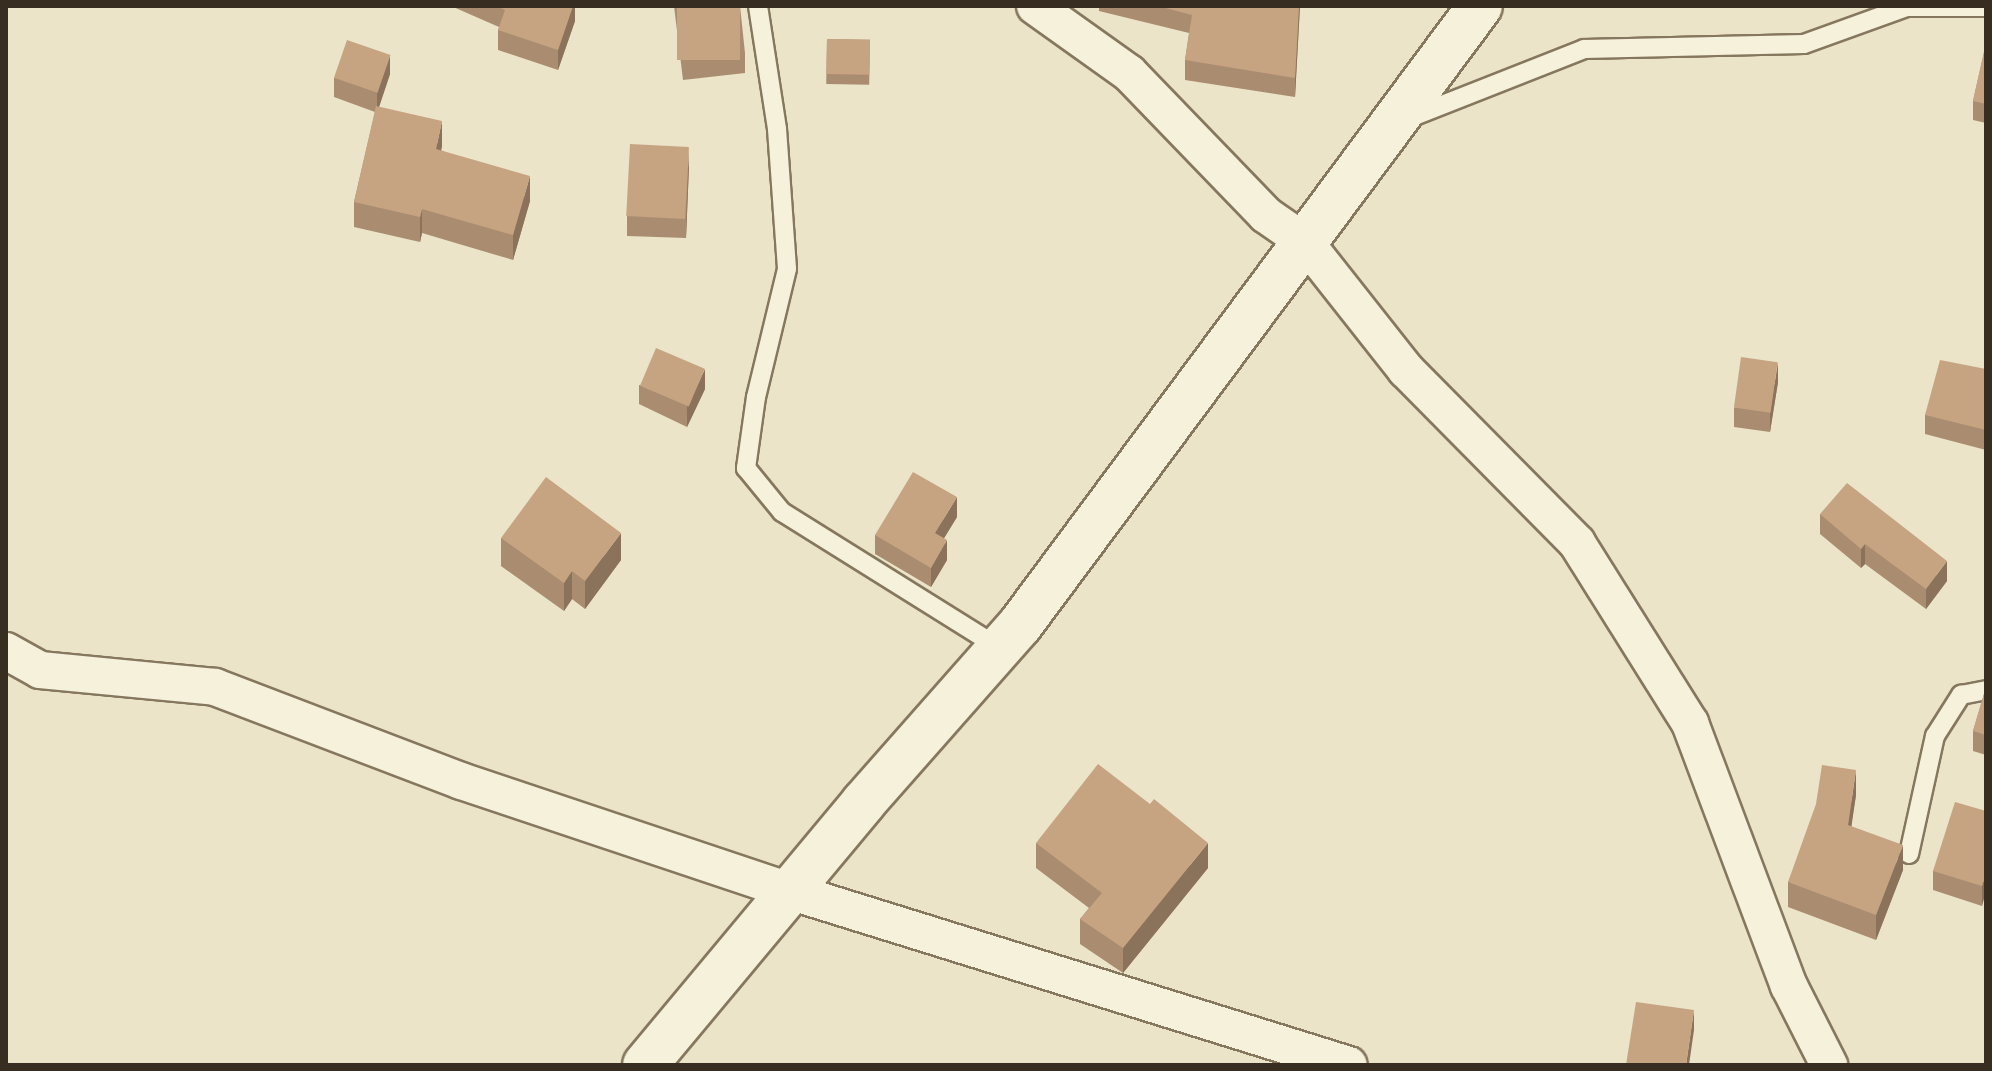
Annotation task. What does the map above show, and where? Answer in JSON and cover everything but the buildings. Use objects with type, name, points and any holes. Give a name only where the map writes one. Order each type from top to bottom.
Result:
[{"type":"street","points":[[1035,6],[1129,73],[1266,215],[1305,242],[1406,370],[1577,543],[1690,723],[1789,986],[1829,1065]]},
{"type":"street","points":[[645,1065],[789,891],[1000,648],[1480,6]]},
{"type":"street","points":[[6,651],[40,670],[215,687],[461,781],[789,891],[1349,1065]]},
{"type":"lane","points":[[758,6],[777,129],[787,269],[756,397],[746,468],[782,512],[1000,648]]},
{"type":"lane","points":[[1392,125],[1584,49],[1804,44],[1907,7],[1986,7]]},
{"type":"lane","points":[[1909,854],[1935,736],[1961,695],[1986,690]]}]
